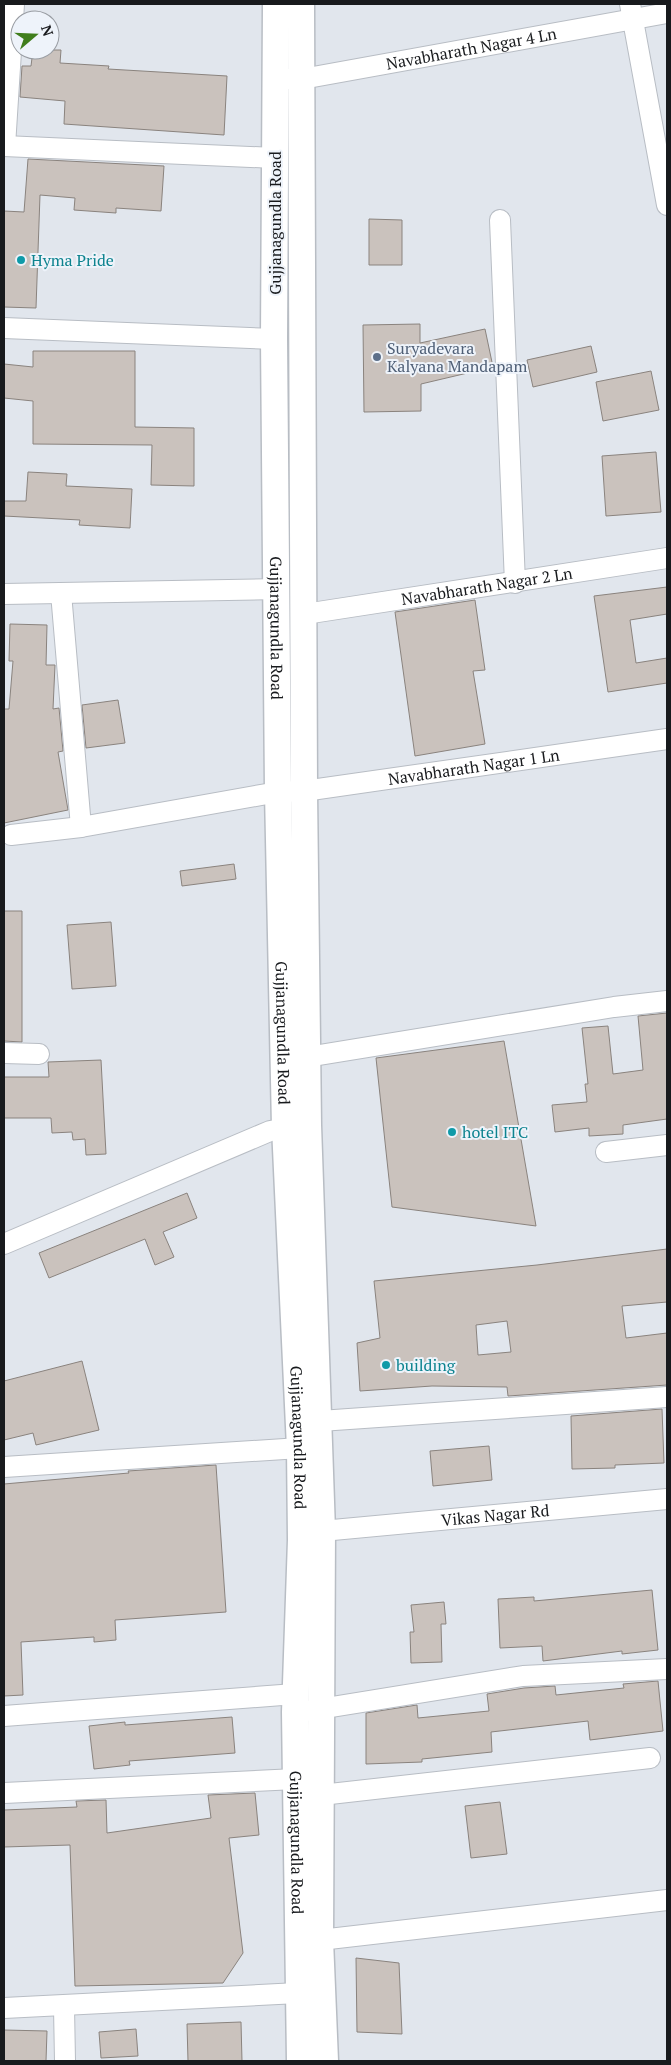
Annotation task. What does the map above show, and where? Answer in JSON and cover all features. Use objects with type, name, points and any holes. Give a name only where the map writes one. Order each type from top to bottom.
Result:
[{"type":"main road","name":"Gujjanagundla Road","points":[[276,4],[274,339],[278,590],[278,792],[296,1126],[320,1421],[322,1531],[320,1940],[325,2061]]},
{"type":"main road","name":"Gujjanagundla Road","points":[[300,4],[302,79],[304,791],[307,1057],[296,1126],[300,1540],[295,1703],[300,2061]]},
{"type":"street","points":[[14,4],[4,146],[275,158]]},
{"type":"street","points":[[631,12],[667,205]]},
{"type":"street","name":"Navabharath Nagar 4 Ln","points":[[276,79],[302,79],[631,12],[667,13]]},
{"type":"street","points":[[500,220],[514,582]]},
{"type":"street","points":[[4,328],[274,339]]},
{"type":"street","name":"Navabharath Nagar 2 Ln","points":[[305,614],[667,558]]},
{"type":"street","points":[[4,594],[278,590]]},
{"type":"street","points":[[60,593],[81,827]]},
{"type":"street","name":"Navabharath Nagar 1 Ln","points":[[11,835],[81,827],[278,792],[304,791],[667,739]]},
{"type":"street","points":[[307,1057],[614,1007],[667,1001]]},
{"type":"street","points":[[4,1053],[39,1054]]},
{"type":"street","points":[[4,1244],[270,1131],[296,1126]]},
{"type":"street","points":[[606,1152],[667,1145]]},
{"type":"street","points":[[320,1421],[667,1397]]},
{"type":"street","points":[[4,1468],[300,1448]]},
{"type":"street","name":"Vikas Nagar Rd","points":[[322,1531],[667,1499]]},
{"type":"street","points":[[4,1716],[295,1703],[322,1710],[523,1676],[667,1669]]},
{"type":"street","points":[[321,1795],[650,1758]]},
{"type":"street","points":[[4,1793],[296,1779]]},
{"type":"street","points":[[320,1940],[667,1900]]},
{"type":"street","points":[[4,2008],[64,2007],[298,1993]]},
{"type":"street","points":[[64,2007],[64,2061]]},
{"type":"building","points":[[61,50],[60,63],[109,66],[108,69],[227,76],[224,135],[64,124],[65,101],[20,97],[22,66],[31,66],[32,60],[60,60]]},
{"type":"building","points":[[28,159],[164,166],[161,211],[116,208],[116,213],[74,210],[75,198],[40,195],[36,308],[4,307],[4,211],[24,212]]},
{"type":"building","points":[[369,219],[402,220],[402,265],[369,265]]},
{"type":"building","points":[[420,324],[420,343],[485,329],[493,367],[421,384],[421,411],[364,412],[363,325]]},
{"type":"building","points":[[591,346],[597,372],[533,387],[527,360]]},
{"type":"building","points":[[33,351],[135,351],[135,427],[194,428],[194,486],[151,485],[152,445],[33,444],[33,401],[4,398],[4,364],[33,367]]},
{"type":"building","points":[[651,371],[659,410],[603,421],[596,382]]},
{"type":"building","points":[[656,452],[661,512],[606,516],[602,456]]},
{"type":"building","points":[[28,472],[67,474],[66,486],[132,489],[130,528],[79,525],[80,520],[4,516],[4,501],[26,501]]},
{"type":"building","points":[[667,587],[667,614],[630,620],[636,663],[667,658],[667,683],[608,692],[594,596]]},
{"type":"building","points":[[475,600],[485,670],[473,671],[485,744],[415,756],[395,612]]},
{"type":"building","points":[[10,624],[47,625],[46,665],[55,665],[53,709],[59,708],[63,751],[58,752],[68,810],[4,823],[4,709],[9,709],[13,661],[9,661]]},
{"type":"building","points":[[118,700],[125,743],[86,748],[82,705]]},
{"type":"building","points":[[234,864],[236,879],[182,886],[180,871]]},
{"type":"building","points":[[4,911],[22,911],[22,1042],[4,1041]]},
{"type":"building","points":[[111,922],[116,986],[72,989],[67,925]]},
{"type":"building","points":[[667,1013],[667,1119],[623,1125],[623,1134],[589,1136],[589,1128],[555,1132],[552,1105],[587,1102],[585,1084],[588,1084],[582,1028],[608,1026],[613,1074],[643,1070],[638,1016]]},
{"type":"building","name":"hotel ITC","points":[[504,1041],[536,1226],[392,1207],[376,1058]]},
{"type":"building","points":[[101,1060],[106,1154],[86,1155],[85,1139],[73,1140],[72,1132],[52,1133],[51,1118],[4,1118],[4,1077],[49,1077],[48,1062]]},
{"type":"building","points":[[187,1193],[197,1218],[163,1232],[174,1257],[155,1265],[145,1239],[49,1278],[39,1253]]},
{"type":"building","points":[[667,1249],[667,1302],[622,1306],[626,1338],[667,1333],[667,1385],[508,1396],[507,1387],[432,1386],[360,1391],[357,1343],[380,1338],[374,1281],[537,1265]],"holes":[[[507,1321],[511,1352],[478,1355],[476,1325]]]},
{"type":"building","points":[[82,1361],[99,1430],[36,1445],[33,1433],[4,1440],[4,1381]]},
{"type":"building","points":[[662,1409],[664,1463],[615,1465],[615,1468],[572,1469],[571,1416]]},
{"type":"building","points":[[489,1446],[492,1480],[433,1486],[430,1451]]},
{"type":"building","points":[[216,1465],[226,1612],[115,1620],[116,1640],[94,1642],[94,1637],[21,1642],[23,1695],[4,1696],[4,1484],[129,1473],[128,1471]]},
{"type":"building","points":[[652,1590],[658,1650],[622,1654],[622,1651],[543,1661],[542,1646],[500,1648],[498,1599],[534,1597],[534,1601]]},
{"type":"building","points":[[444,1602],[446,1624],[441,1624],[442,1662],[411,1663],[410,1632],[414,1632],[411,1605]]},
{"type":"building","points":[[658,1681],[663,1731],[590,1740],[588,1721],[491,1732],[492,1752],[422,1759],[422,1762],[366,1764],[366,1713],[417,1705],[418,1718],[489,1711],[487,1694],[524,1688],[555,1686],[556,1695],[624,1688],[623,1684]]},
{"type":"building","points":[[232,1717],[235,1753],[129,1761],[130,1765],[94,1769],[89,1726],[125,1722],[125,1725]]},
{"type":"building","points":[[255,1793],[259,1835],[229,1838],[243,1953],[223,1983],[75,1986],[70,1845],[4,1847],[4,1810],[77,1807],[76,1801],[106,1800],[107,1833],[211,1818],[208,1795]]},
{"type":"building","points":[[500,1802],[507,1854],[471,1858],[465,1806]]},
{"type":"building","points":[[356,1958],[399,1963],[402,2034],[357,2032]]},
{"type":"building","points":[[241,2022],[242,2061],[188,2061],[187,2024]]},
{"type":"building","points":[[136,2029],[138,2056],[101,2058],[99,2032]]},
{"type":"building","points":[[4,2030],[47,2031],[46,2061],[4,2061]]},
{"type":"place","name":"Hyma Pride","points":[[21,260]]},
{"type":"place","name":"Suryadevara Kalyana Mandapam","points":[[377,357]]},
{"type":"place","name":"hotel ITC","points":[[452,1132]]},
{"type":"place","name":"building","points":[[386,1365]]}]
